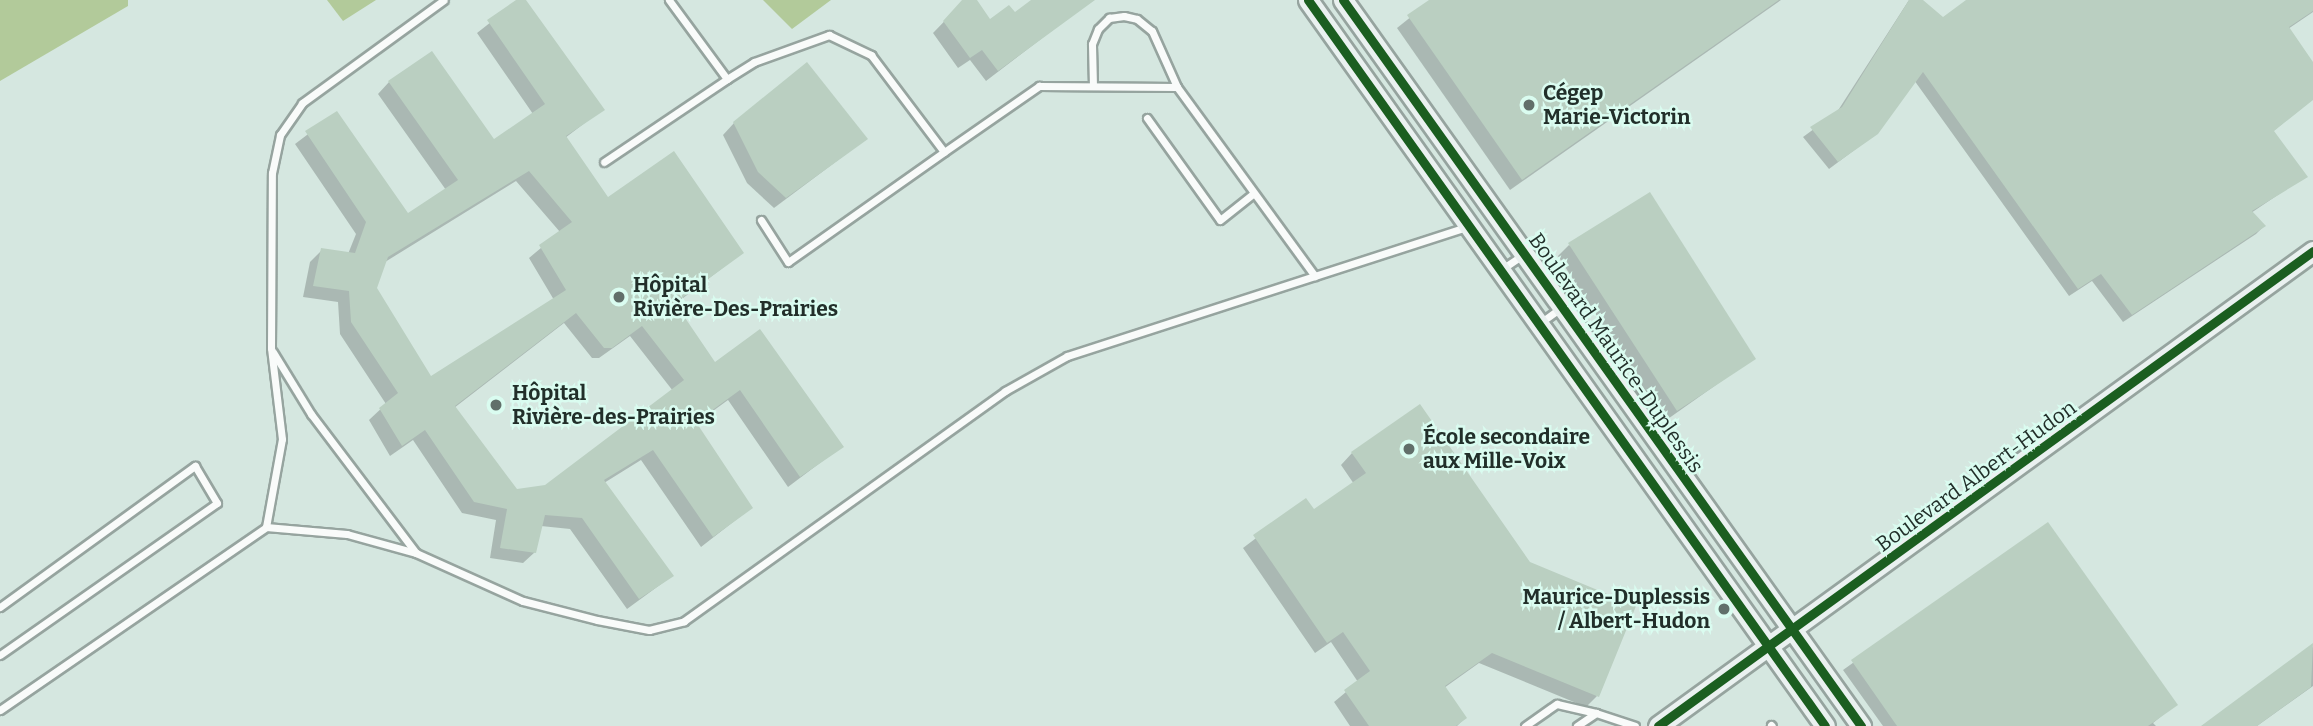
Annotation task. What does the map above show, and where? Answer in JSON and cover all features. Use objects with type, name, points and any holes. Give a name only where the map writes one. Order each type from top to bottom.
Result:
[{"type":"street","name":"Boulevard Maurice-Duplessis","points":[[1308,0],[1466,199],[1524,254],[1861,726]]},
{"type":"street","name":"Boulevard Maurice-Duplessis","points":[[1343,0],[1466,199],[1468,227],[1539,323],[1822,725]]},
{"type":"street","name":"Boulevard Albert-Hudon","points":[[1658,726],[1793,632],[2313,251]]},
{"type":"lane","points":[[266,527],[282,439],[271,348],[272,173],[280,135],[302,103],[444,0]]},
{"type":"lane","points":[[669,0],[727,79]]},
{"type":"lane","points":[[1093,86],[1092,44],[1098,29],[1109,18],[1124,16],[1138,19],[1152,31],[1177,86],[1315,276]]},
{"type":"lane","points":[[604,162],[754,62],[829,35],[871,55],[944,152]]},
{"type":"lane","points":[[761,220],[788,262],[1039,86],[1177,86]]},
{"type":"lane","points":[[1147,118],[1220,220],[1254,192]]},
{"type":"lane","points":[[0,710],[266,527],[347,534],[416,553],[523,601],[597,620],[649,629],[684,621],[1005,391],[1067,356],[1468,227]]},
{"type":"lane","points":[[1500,270],[1524,254]]},
{"type":"lane","points":[[1539,323],[1562,307]]},
{"type":"lane","points":[[271,348],[311,414],[416,553]]},
{"type":"lane","points":[[0,607],[195,466],[218,503],[0,655]]},
{"type":"lane","points":[[1525,726],[1557,704],[1635,726]]},
{"type":"lane","points":[[1577,726],[1596,713]]},
{"type":"green space","points":[[0,0],[128,0],[128,6],[0,81]]},
{"type":"green space","points":[[327,0],[376,0],[343,21]]},
{"type":"green space","points":[[763,0],[831,0],[792,29]]},
{"type":"building","name":"Hôpital Rivière-Des-Prairies","points":[[516,0],[526,0],[605,110],[566,136],[608,197],[674,151],[744,253],[675,303],[715,362],[760,329],[844,447],[800,477],[740,390],[696,422],[753,508],[713,537],[653,450],[604,480],[674,576],[639,599],[582,518],[545,515],[536,553],[500,548],[507,509],[474,502],[425,430],[402,446],[379,408],[398,393],[351,322],[349,291],[313,286],[321,248],[355,253],[366,222],[305,131],[337,111],[408,213],[458,180],[388,81],[432,51],[494,139],[545,104],[487,20]],"holes":[[[529,171],[572,222],[539,245],[566,290],[431,376],[377,288],[388,257]],[[576,313],[604,348],[612,348],[642,326],[684,380],[545,485],[517,489],[455,406]]]},
{"type":"building","points":[[962,0],[977,0],[990,19],[1009,5],[1015,12],[1031,0],[1095,0],[998,71],[982,50],[970,58],[943,21]]},
{"type":"building","name":"Cégep Marie-Victorin","points":[[1429,0],[1779,0],[1522,180],[1407,15]]},
{"type":"building","points":[[1909,0],[1923,0],[1943,17],[1966,0],[2313,0],[2313,11],[2289,27],[2313,62],[2313,100],[2274,131],[2308,177],[2252,211],[2266,226],[2132,315],[2101,274],[2078,289],[1923,72],[1878,134],[1838,162],[1810,127],[1842,107]]},
{"type":"building","points":[[807,62],[868,139],[786,198],[758,172],[733,122]]},
{"type":"building","points":[[1650,192],[1756,359],[1677,411],[1568,243]]},
{"type":"building","points":[[1420,404],[1530,562],[1636,606],[1599,697],[1492,653],[1445,686],[1467,718],[1456,726],[1369,726],[1344,690],[1370,671],[1343,632],[1327,643],[1253,535],[1306,498],[1314,509],[1366,473],[1351,452]]},
{"type":"building","points":[[2048,522],[2178,705],[2148,726],[1897,726],[1851,660]]},
{"type":"building","points":[[2313,643],[2311,687],[2257,726],[2201,726]]},
{"type":"cycle path","points":[[1308,0],[1825,726]]},
{"type":"cycle path","points":[[1343,0],[1861,726]]},
{"type":"cycle path","points":[[1658,726],[2313,251]]},
{"type":"place","name":"Cégep Marie-Victorin","points":[[1529,105]]},
{"type":"place","name":"Hôpital Rivière-Des-Prairies","points":[[619,297]]},
{"type":"place","name":"Hôpital Rivière-des-Prairies","points":[[496,405]]},
{"type":"place","name":"École secondaire aux Mille-Voix","points":[[1409,449]]},
{"type":"place","name":"Maurice-Duplessis / Albert-Hudon","points":[[1724,609]]}]
